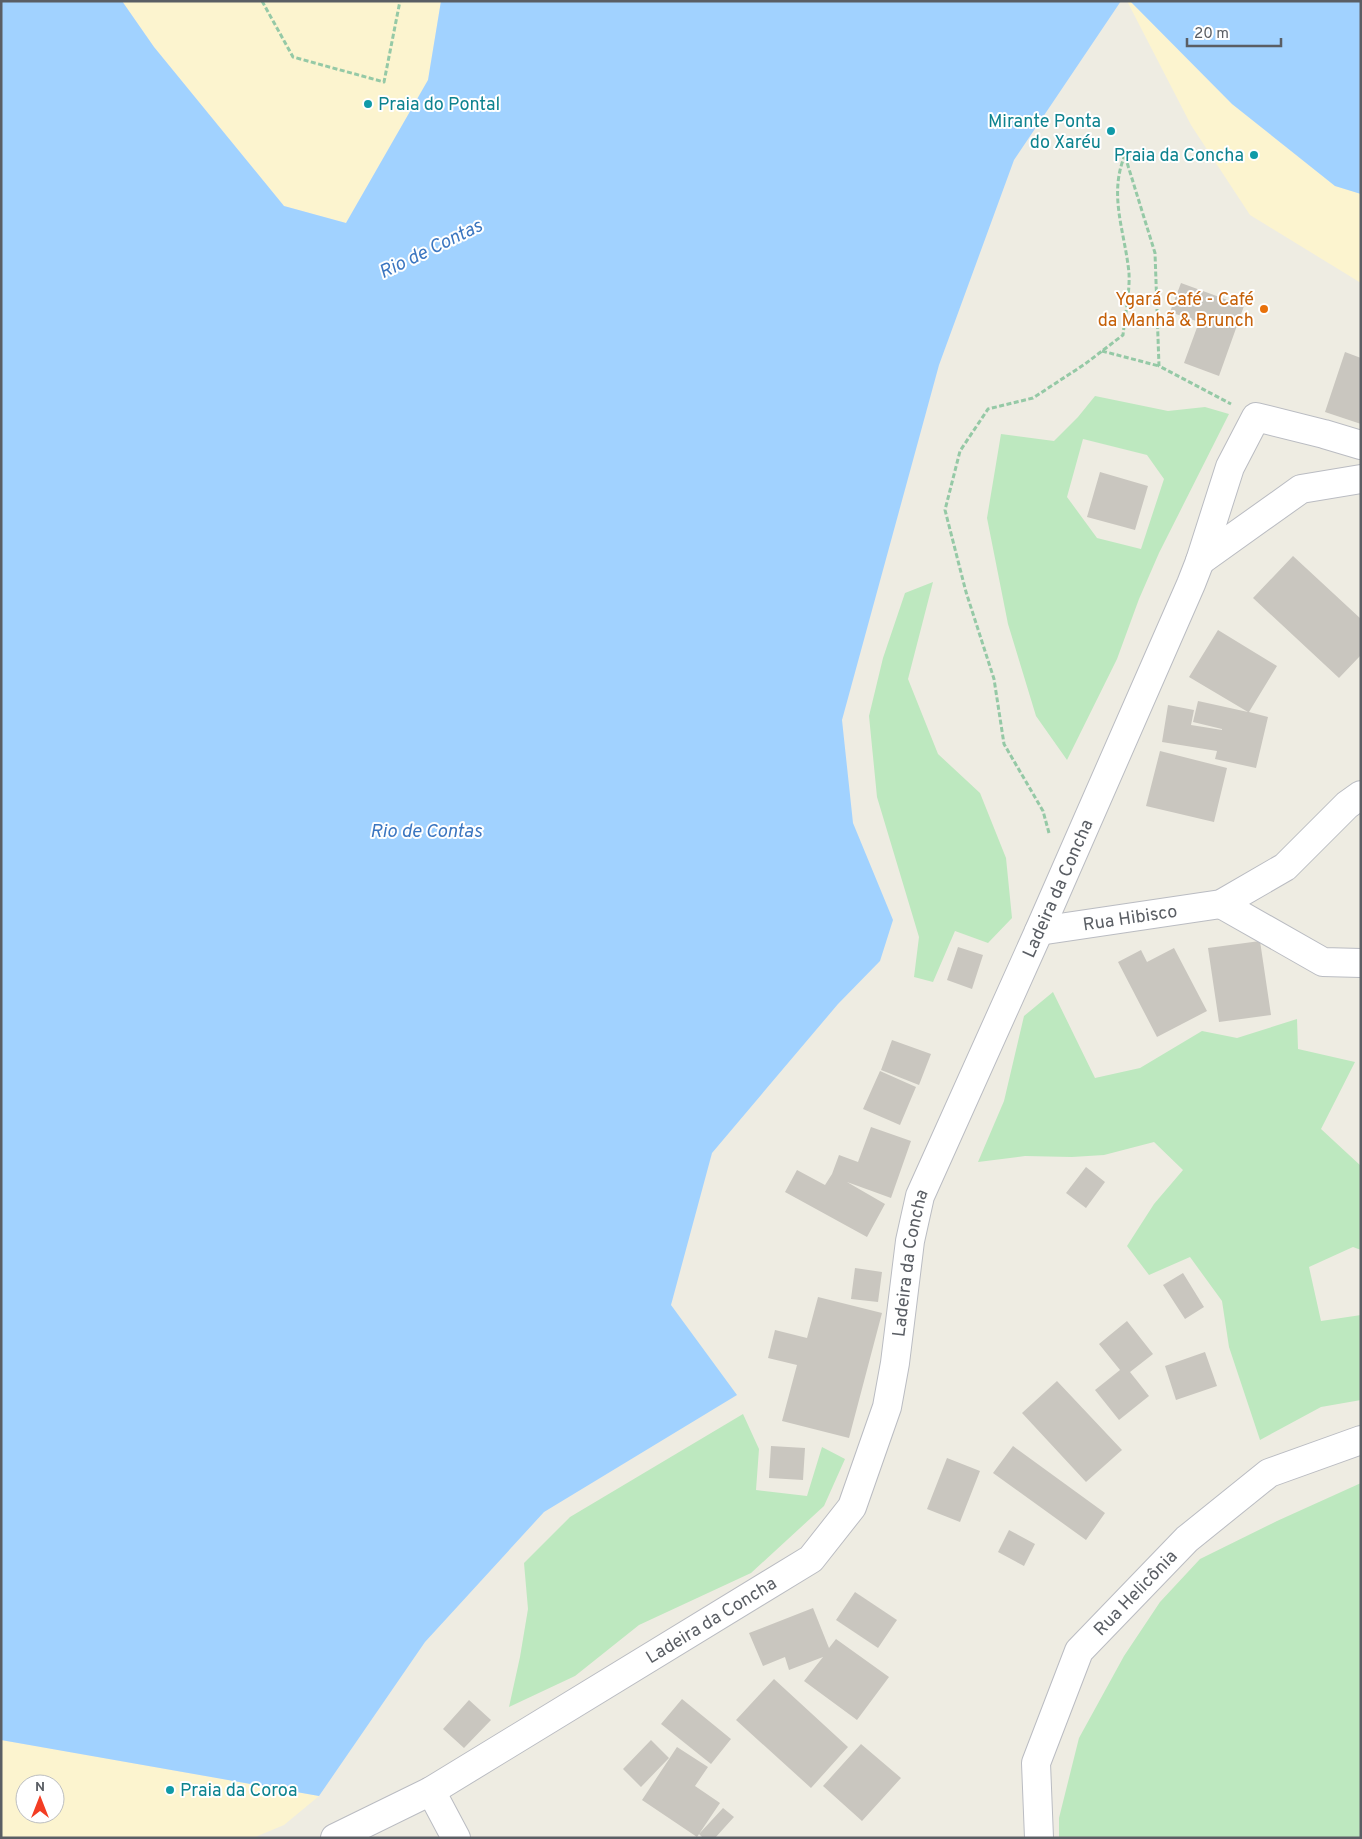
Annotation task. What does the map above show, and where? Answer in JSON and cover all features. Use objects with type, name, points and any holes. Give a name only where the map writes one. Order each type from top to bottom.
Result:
[{"type":"street","name":"Ladeira da Concha","points":[[335,1838],[431,1791],[811,1559],[852,1507],[887,1407],[895,1363],[910,1241],[920,1196],[1039,931],[1200,561],[1230,467],[1256,417]]},
{"type":"street","points":[[1256,417],[1361,445]]},
{"type":"street","points":[[1200,561],[1301,489],[1361,479]]},
{"type":"street","name":"Rua Hibisco","points":[[1039,931],[1221,904],[1285,867],[1347,805],[1361,795]]},
{"type":"street","points":[[1221,904],[1323,962],[1361,963]]},
{"type":"street","name":"Rua Helicônia","points":[[1038,1838],[1036,1763],[1079,1651],[1187,1539],[1269,1473],[1361,1440]]},
{"type":"street","points":[[431,1791],[456,1838]]},
{"type":"path","points":[[262,1],[292,57],[384,82],[400,1]]},
{"type":"path","points":[[1062,878],[1043,811],[1004,744],[994,679],[966,592],[945,510],[960,451],[988,409],[1033,398],[1122,335],[1129,275],[1117,200],[1118,170],[1124,154],[1155,253],[1159,366]]},
{"type":"path","points":[[1102,350],[1159,366],[1256,417]]},
{"type":"green space","points":[[1095,396],[1168,411],[1205,407],[1229,414],[1159,553],[1139,599],[1117,659],[1067,760],[1036,716],[1008,624],[987,518],[1001,434],[1054,441],[1078,417]],"holes":[[[1083,439],[1147,455],[1164,479],[1141,549],[1097,538],[1067,497]]]},
{"type":"green space","points":[[933,582],[908,679],[938,754],[980,793],[1006,858],[1012,918],[988,943],[955,931],[933,982],[914,977],[919,937],[877,797],[869,716],[883,658],[905,593]]},
{"type":"green space","points":[[1053,992],[1095,1078],[1140,1068],[1202,1031],[1237,1038],[1297,1019],[1298,1049],[1355,1062],[1321,1129],[1361,1166],[1361,1250],[1353,1247],[1309,1267],[1321,1321],[1361,1315],[1361,1400],[1321,1407],[1260,1440],[1229,1347],[1222,1301],[1190,1257],[1149,1275],[1127,1246],[1154,1204],[1183,1170],[1154,1142],[1104,1155],[1072,1157],[1025,1156],[978,1162],[1004,1101],[1024,1016]]},
{"type":"green space","points":[[743,1414],[759,1449],[756,1490],[807,1496],[822,1447],[845,1459],[824,1506],[751,1573],[639,1625],[575,1676],[509,1707],[528,1609],[524,1563],[570,1517]]},
{"type":"green space","points":[[1361,1483],[1361,1838],[1059,1838],[1059,1818],[1079,1738],[1124,1656],[1160,1602],[1200,1559]]},
{"type":"sand","points":[[122,1],[441,1],[428,80],[346,223],[284,206],[154,47]]},
{"type":"sand","name":"Praia da Concha","points":[[1127,1],[1130,1],[1232,104],[1335,186],[1361,194],[1361,283],[1250,215],[1191,125]]},
{"type":"sand","name":"Praia da Coroa","points":[[1,1740],[319,1796],[284,1825],[253,1838],[1,1838]]},
{"type":"water","name":"Rio de Contas","points":[[1,1],[122,1],[154,47],[284,206],[346,223],[428,80],[441,1],[1121,1],[1014,160],[939,365],[842,720],[853,823],[893,920],[880,961],[838,1004],[712,1153],[671,1305],[737,1395],[544,1512],[425,1642],[319,1796],[1,1740]]},
{"type":"water","points":[[1130,1],[1361,1],[1361,194],[1335,186],[1232,104]]},
{"type":"building","points":[[1181,283],[1244,306],[1219,376],[1184,363],[1199,322],[1170,312]]},
{"type":"building","points":[[1345,352],[1361,358],[1361,424],[1325,412]]},
{"type":"building","points":[[1100,472],[1148,486],[1135,530],[1087,517]]},
{"type":"building","points":[[1293,556],[1361,619],[1361,655],[1339,678],[1253,598]]},
{"type":"building","points":[[1218,630],[1277,666],[1249,712],[1268,717],[1256,768],[1215,759],[1217,751],[1162,742],[1168,705],[1194,710],[1191,725],[1222,730],[1193,722],[1198,701],[1248,712],[1189,677]]},
{"type":"building","points":[[1160,751],[1227,768],[1214,822],[1146,806]]},
{"type":"building","points":[[1260,941],[1271,1015],[1219,1022],[1208,948]]},
{"type":"building","points":[[958,947],[983,955],[972,989],[947,980]]},
{"type":"building","points":[[1174,948],[1207,1011],[1157,1037],[1118,962],[1141,950],[1147,962]]},
{"type":"building","points":[[892,1040],[931,1054],[919,1085],[881,1070]]},
{"type":"building","points":[[880,1071],[916,1087],[900,1125],[863,1109]]},
{"type":"building","points":[[871,1127],[911,1141],[891,1198],[847,1182],[885,1204],[867,1237],[785,1192],[797,1170],[825,1185],[832,1174],[839,1155],[858,1162]]},
{"type":"building","points":[[1086,1167],[1105,1182],[1086,1208],[1066,1193]]},
{"type":"building","points":[[855,1268],[882,1272],[878,1302],[851,1299]]},
{"type":"building","points":[[1183,1273],[1204,1307],[1185,1319],[1163,1285]]},
{"type":"building","points":[[818,1297],[882,1313],[849,1438],[782,1421],[797,1365],[768,1358],[775,1330],[807,1338]]},
{"type":"building","points":[[1127,1321],[1153,1354],[1130,1372],[1149,1396],[1119,1420],[1095,1390],[1120,1370],[1099,1344]]},
{"type":"building","points":[[1205,1352],[1217,1386],[1176,1400],[1165,1366]]},
{"type":"building","points":[[1057,1381],[1122,1450],[1086,1482],[1022,1413]]},
{"type":"building","points":[[771,1446],[805,1448],[803,1480],[769,1478]]},
{"type":"building","points":[[1013,1446],[1105,1513],[1086,1540],[993,1473]]},
{"type":"building","points":[[947,1458],[980,1471],[960,1522],[927,1509]]},
{"type":"building","points":[[1009,1530],[1035,1544],[1024,1566],[998,1552]]},
{"type":"building","points":[[855,1592],[897,1620],[878,1648],[836,1620]]},
{"type":"building","points":[[813,1608],[829,1648],[836,1639],[889,1677],[857,1720],[804,1681],[823,1657],[789,1670],[785,1657],[763,1666],[749,1633]]},
{"type":"building","points":[[774,1679],[848,1747],[811,1788],[736,1720]]},
{"type":"building","points":[[682,1699],[731,1739],[711,1764],[661,1724]]},
{"type":"building","points":[[469,1700],[491,1720],[464,1748],[443,1729]]},
{"type":"building","points":[[651,1740],[669,1758],[641,1787],[623,1769]]},
{"type":"building","points":[[861,1744],[901,1778],[862,1821],[823,1786]]},
{"type":"building","points":[[677,1747],[708,1767],[695,1786],[720,1803],[697,1837],[642,1800]]},
{"type":"building","points":[[723,1808],[734,1817],[715,1838],[703,1838],[699,1834]]},
{"type":"place","name":"Praia do Pontal","points":[[368,104]]},
{"type":"place","name":"Mirante Ponta do Xaréu","points":[[1111,131]]},
{"type":"place","name":"Praia da Concha","points":[[1254,155]]},
{"type":"place","name":"Ygará Café - Café da Manhã & Brunch","points":[[1264,309]]},
{"type":"place","name":"Praia da Coroa","points":[[170,1790]]}]
